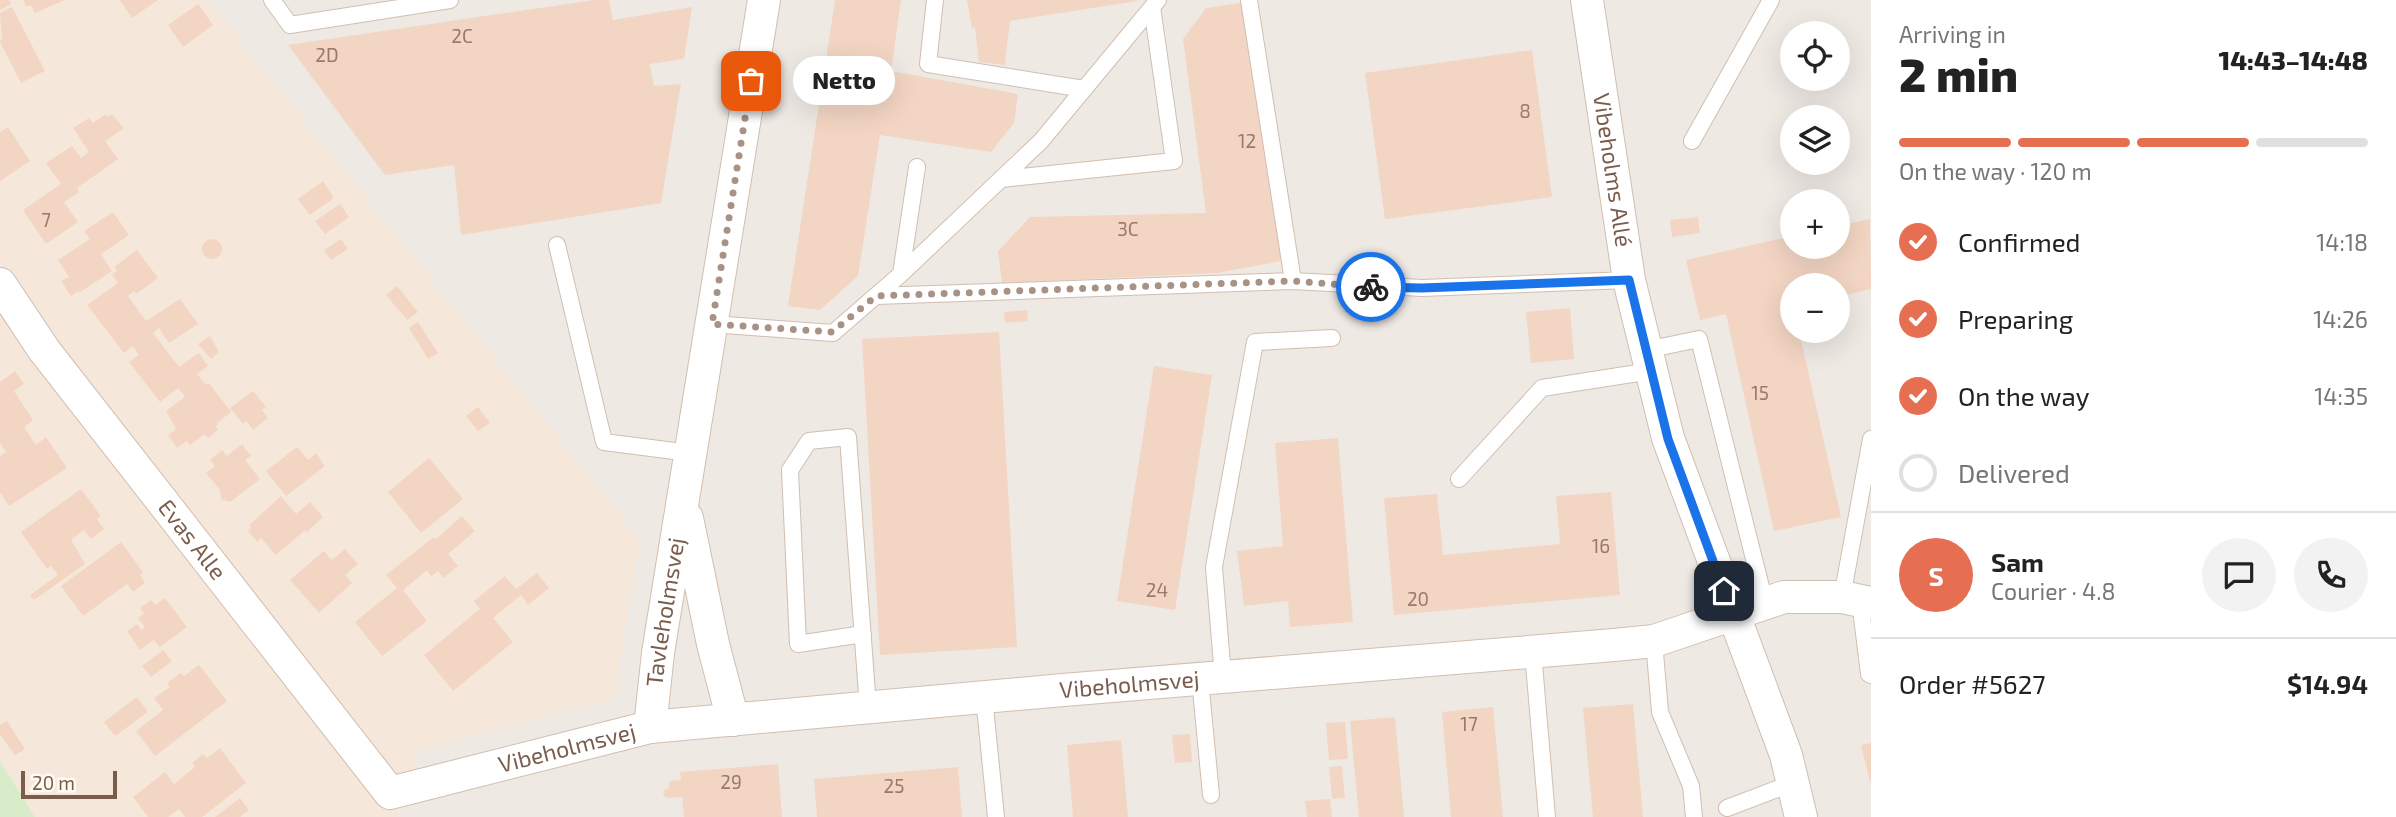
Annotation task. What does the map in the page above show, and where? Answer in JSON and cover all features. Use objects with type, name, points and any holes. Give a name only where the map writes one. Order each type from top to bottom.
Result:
[{"type":"street","name":"Tavleholmsvej","points":[[650,727],[658,653],[764,0]]},
{"type":"street","name":"Vibeholms Allé","points":[[1587,0],[1629,280],[1668,439],[1786,755],[1801,817]]},
{"type":"street","name":"Evas Alle","points":[[0,284],[44,350],[390,793]]},
{"type":"street","name":"Tavleholmsvej","points":[[683,499],[713,645],[733,719]]},
{"type":"street","name":"Vibeholmsvej","points":[[390,793],[650,727],[1654,641],[1784,597],[1858,600]]},
{"type":"lane","points":[[272,0],[290,25],[450,0]]},
{"type":"lane","points":[[935,0],[929,64],[1084,89]]},
{"type":"lane","points":[[1250,0],[1293,281]]},
{"type":"lane","points":[[1692,141],[1770,0]]},
{"type":"lane","points":[[712,324],[832,332],[901,274],[1041,141],[1155,3]]},
{"type":"lane","points":[[1001,179],[1174,161],[1155,3]]},
{"type":"lane","points":[[901,274],[917,167]]},
{"type":"lane","points":[[557,245],[604,442],[690,453]]},
{"type":"lane","points":[[876,296],[1293,281],[1422,288],[1629,280]]},
{"type":"lane","points":[[1211,795],[1214,567],[1255,342],[1332,338]]},
{"type":"lane","points":[[1460,479],[1542,388],[1649,361],[1699,339],[1765,603]]},
{"type":"lane","points":[[863,634],[798,645],[790,470],[809,441],[848,437],[863,634],[868,707]]},
{"type":"lane","points":[[1871,439],[1858,600],[1871,675]]},
{"type":"lane","points":[[1654,641],[1660,712],[1691,786],[1694,817]]},
{"type":"lane","points":[[1533,652],[1547,817]]},
{"type":"lane","points":[[984,697],[996,817]]},
{"type":"lane","points":[[1727,808],[1793,783]]},
{"type":"shaded area","points":[[0,0],[207,0],[640,540],[614,698],[418,751],[398,817],[35,817],[0,761]]},
{"type":"shaded area","points":[[207,0],[1871,0],[1871,817],[398,817],[418,751],[614,698],[640,540]]},
{"type":"green space","points":[[0,761],[35,817],[0,817]]},
{"type":"building","points":[[0,0],[9,0],[11,4],[0,10]]},
{"type":"building","points":[[23,0],[65,0],[35,13],[32,6],[26,6]]},
{"type":"building","points":[[120,0],[158,0],[132,18]]},
{"type":"building","points":[[609,0],[613,20],[692,7],[684,59],[650,64],[654,86],[681,84],[661,203],[461,235],[454,165],[385,175],[288,45]]},
{"type":"building","points":[[835,0],[901,0],[891,71],[1018,94],[1014,123],[991,152],[880,135],[858,276],[820,310],[788,306]]},
{"type":"building","points":[[967,0],[1137,1],[1010,21],[1005,65],[979,62],[975,27],[972,28]]},
{"type":"building","points":[[1241,3],[1281,261],[1217,273],[1002,283],[998,251],[1030,217],[1206,213],[1183,39],[1206,8]]},
{"type":"building","points":[[198,4],[213,25],[183,47],[168,25]]},
{"type":"building","points":[[12,7],[45,71],[21,83],[0,42],[0,13]]},
{"type":"building","points":[[1532,50],[1552,197],[1385,219],[1365,73]]},
{"type":"building","points":[[106,114],[108,117],[112,114],[124,128],[105,141],[118,159],[77,188],[79,192],[64,202],[78,222],[46,244],[23,210],[61,184],[46,163],[72,146],[81,158],[89,152],[73,128],[89,118],[93,123]]},
{"type":"building","points":[[8,127],[30,161],[0,181],[0,132]]},
{"type":"building","points":[[323,181],[334,198],[310,215],[298,199]]},
{"type":"building","points":[[340,204],[349,217],[325,234],[315,221]]},
{"type":"building","points":[[113,212],[129,235],[101,254],[112,271],[71,296],[61,281],[69,277],[58,260],[90,239],[84,231]]},
{"type":"building","points":[[1698,217],[1700,233],[1672,237],[1670,220]]},
{"type":"building","points":[[1870,219],[1871,289],[1850,294],[1850,273],[1780,273],[1780,343],[1802,343],[1841,517],[1774,531],[1726,314],[1700,320],[1686,260],[1780,239],[1780,259],[1850,259],[1850,223]]},
{"type":"building","points":[[208,239],[216,239],[222,249],[216,259],[208,259],[202,253],[202,245]]},
{"type":"building","points":[[341,239],[348,249],[331,260],[324,250]]},
{"type":"building","points":[[137,250],[158,278],[136,294],[134,291],[128,296],[146,321],[180,299],[198,324],[169,343],[159,328],[153,333],[179,367],[199,353],[208,366],[197,374],[206,385],[209,383],[231,412],[217,423],[215,426],[218,430],[208,438],[205,434],[190,445],[187,441],[177,448],[168,435],[176,429],[166,411],[185,397],[178,388],[160,402],[129,362],[139,355],[133,346],[124,353],[87,305],[118,283],[112,275],[117,271],[114,267]]},
{"type":"building","points":[[397,286],[418,312],[407,320],[386,295]]},
{"type":"building","points":[[1570,308],[1574,359],[1531,363],[1526,312]]},
{"type":"building","points":[[1027,310],[1028,321],[1005,323],[1004,312]]},
{"type":"building","points":[[418,322],[438,353],[428,359],[409,328]]},
{"type":"building","points":[[999,332],[1017,647],[880,655],[862,339]]},
{"type":"building","points":[[210,336],[219,352],[211,359],[198,344]]},
{"type":"building","points":[[1154,366],[1212,375],[1175,610],[1117,601]]},
{"type":"building","points":[[15,371],[24,384],[14,391],[33,420],[24,427],[36,445],[46,437],[67,468],[9,506],[0,492],[0,456],[6,452],[0,443],[0,382]]},
{"type":"building","points":[[253,391],[266,407],[262,410],[268,418],[253,430],[246,421],[243,424],[230,408]]},
{"type":"building","points":[[478,407],[490,423],[478,431],[466,416]]},
{"type":"building","points":[[1338,438],[1353,622],[1290,627],[1288,601],[1244,606],[1237,551],[1283,546],[1275,443]]},
{"type":"building","points":[[242,444],[251,456],[245,460],[260,479],[230,502],[221,499],[220,490],[206,473],[215,466],[210,460],[222,450],[227,456]]},
{"type":"building","points":[[297,447],[308,460],[316,453],[325,466],[286,496],[266,471]]},
{"type":"building","points":[[429,458],[463,499],[421,533],[388,492]]},
{"type":"building","points":[[81,489],[101,516],[97,519],[104,529],[91,539],[84,530],[71,540],[85,564],[34,600],[30,595],[58,575],[51,566],[47,569],[21,532]]},
{"type":"building","points":[[1611,492],[1620,595],[1394,615],[1384,498],[1437,494],[1443,555],[1560,544],[1556,496]]},
{"type":"building","points":[[281,496],[296,514],[310,502],[323,517],[276,555],[261,538],[257,542],[248,531],[251,528],[249,525]]},
{"type":"building","points":[[462,516],[475,531],[448,554],[458,566],[443,578],[438,571],[431,576],[427,570],[403,590],[427,621],[382,656],[355,622],[397,588],[386,575],[434,537],[436,539]]},
{"type":"building","points":[[121,542],[143,572],[140,575],[145,583],[133,592],[127,584],[83,616],[61,586]]},
{"type":"building","points":[[345,549],[358,564],[345,575],[352,583],[319,613],[290,580],[324,551],[332,560]]},
{"type":"building","points":[[537,573],[549,588],[528,605],[521,595],[493,618],[513,642],[453,691],[424,655],[480,609],[474,601],[505,576],[516,589]]},
{"type":"building","points":[[165,598],[187,627],[160,647],[154,640],[140,650],[127,631],[137,624],[141,630],[145,627],[138,618],[144,614],[140,608],[151,600],[156,605]]},
{"type":"building","points":[[163,650],[172,661],[151,677],[142,666]]},
{"type":"building","points":[[199,665],[227,701],[155,756],[136,731],[163,710],[154,698],[170,687],[167,683],[181,673],[184,676]]},
{"type":"building","points":[[137,697],[148,712],[115,736],[104,722]]},
{"type":"building","points":[[1633,704],[1643,817],[1593,817],[1583,708]]},
{"type":"building","points":[[1493,707],[1503,817],[1451,817],[1442,712]]},
{"type":"building","points":[[1395,717],[1404,817],[1359,817],[1350,721]]},
{"type":"building","points":[[7,721],[25,749],[15,755],[0,735],[0,725]]},
{"type":"building","points":[[1345,722],[1348,759],[1329,760],[1326,723]]},
{"type":"building","points":[[1190,734],[1192,762],[1175,763],[1172,735]]},
{"type":"building","points":[[1121,740],[1128,817],[1073,817],[1067,745]]},
{"type":"building","points":[[1871,743],[1871,782],[1870,782],[1861,745]]},
{"type":"building","points":[[220,748],[246,783],[202,817],[185,817],[179,809],[168,817],[148,817],[133,797],[165,772],[174,784],[195,767],[192,763],[203,754],[207,758]]},
{"type":"building","points":[[778,764],[782,817],[684,817],[682,797],[664,796],[663,791],[669,788],[669,781],[681,780],[680,772]]},
{"type":"building","points":[[1342,766],[1345,798],[1332,799],[1329,767]]},
{"type":"building","points":[[958,767],[962,817],[817,817],[814,779]]},
{"type":"building","points":[[240,798],[249,810],[240,817],[215,817]]},
{"type":"building","points":[[1330,799],[1332,817],[1307,817],[1305,801]]},
{"type":"way so far","points":[[751,81],[712,324],[832,332],[876,296],[1293,281],[1371,287]]},
{"type":"place","name":"Netto","points":[[751,81]]},
{"type":"route","points":[[1371,287],[1422,288],[1629,280],[1668,439],[1724,591]]}]
